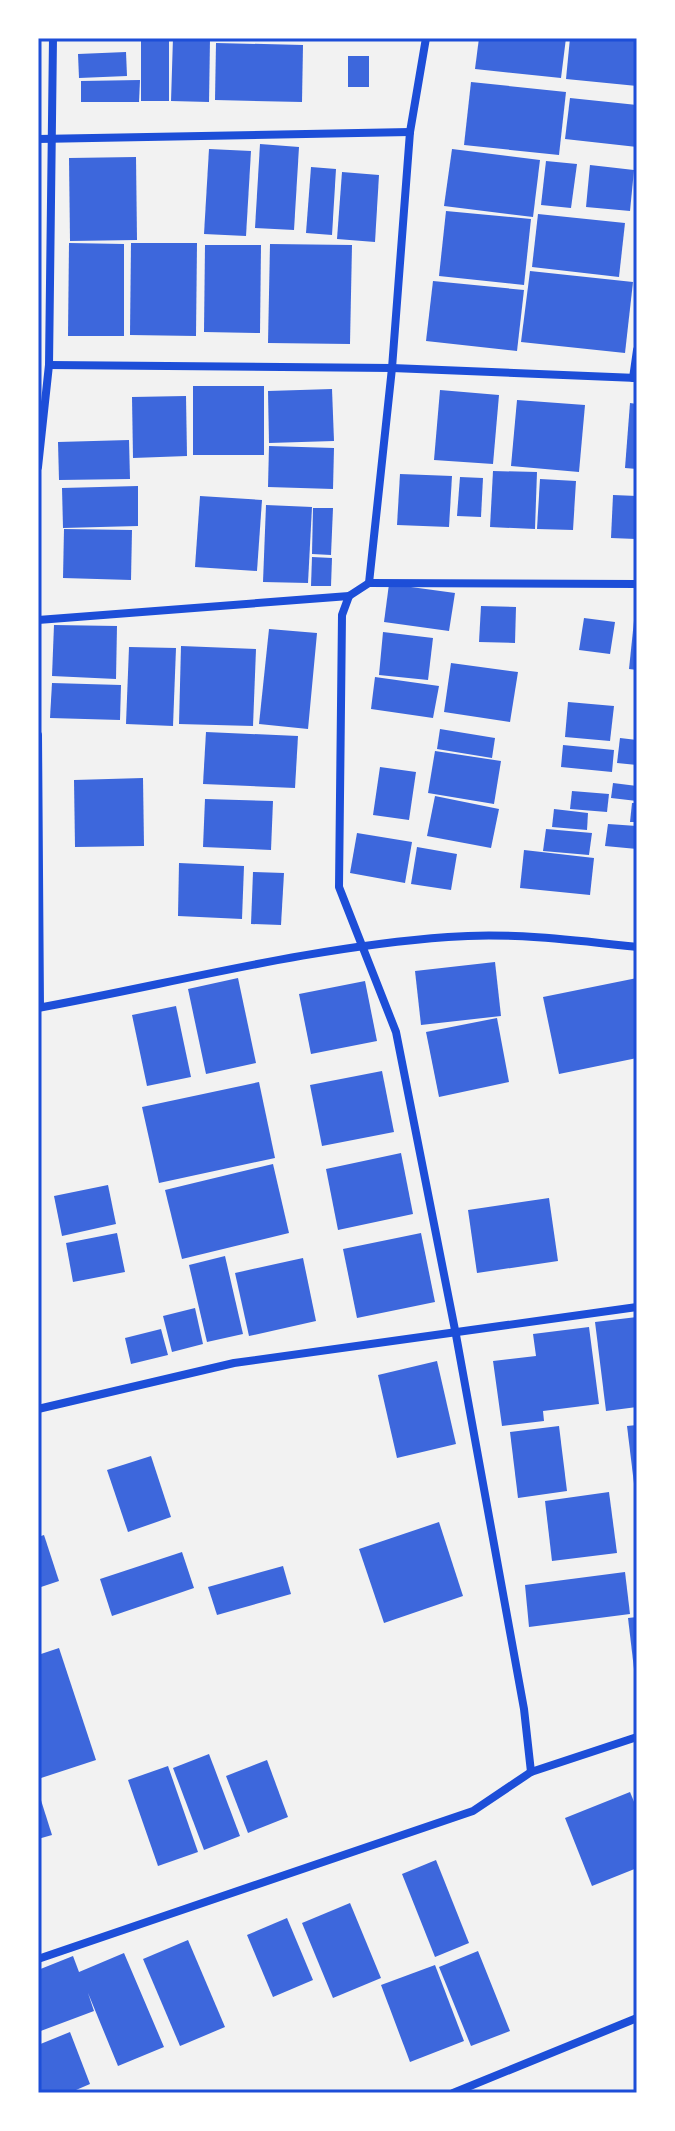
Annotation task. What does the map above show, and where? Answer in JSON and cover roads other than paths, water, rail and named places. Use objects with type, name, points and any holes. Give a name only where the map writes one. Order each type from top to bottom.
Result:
[{"type":"street","points":[[38,467],[49,365],[53,38]]},
{"type":"street","points":[[369,583],[392,368],[410,132],[426,38]]},
{"type":"street","points":[[38,139],[410,132]]},
{"type":"street","points":[[49,365],[392,368],[635,378],[637,350]]},
{"type":"street","points":[[38,620],[349,596],[369,583],[637,584]]},
{"type":"street","points":[[349,596],[342,615],[339,887],[365,946],[396,1032],[456,1335],[524,1709],[531,1772]]},
{"type":"street","points":[[38,735],[39,1008],[365,946],[451,937],[565,939],[637,947]]},
{"type":"street","points":[[38,1409],[234,1363],[456,1335],[637,1307]]},
{"type":"street","points":[[38,1959],[473,1811],[531,1772],[637,1737]]},
{"type":"street","points":[[453,2093],[637,2018]]}]
